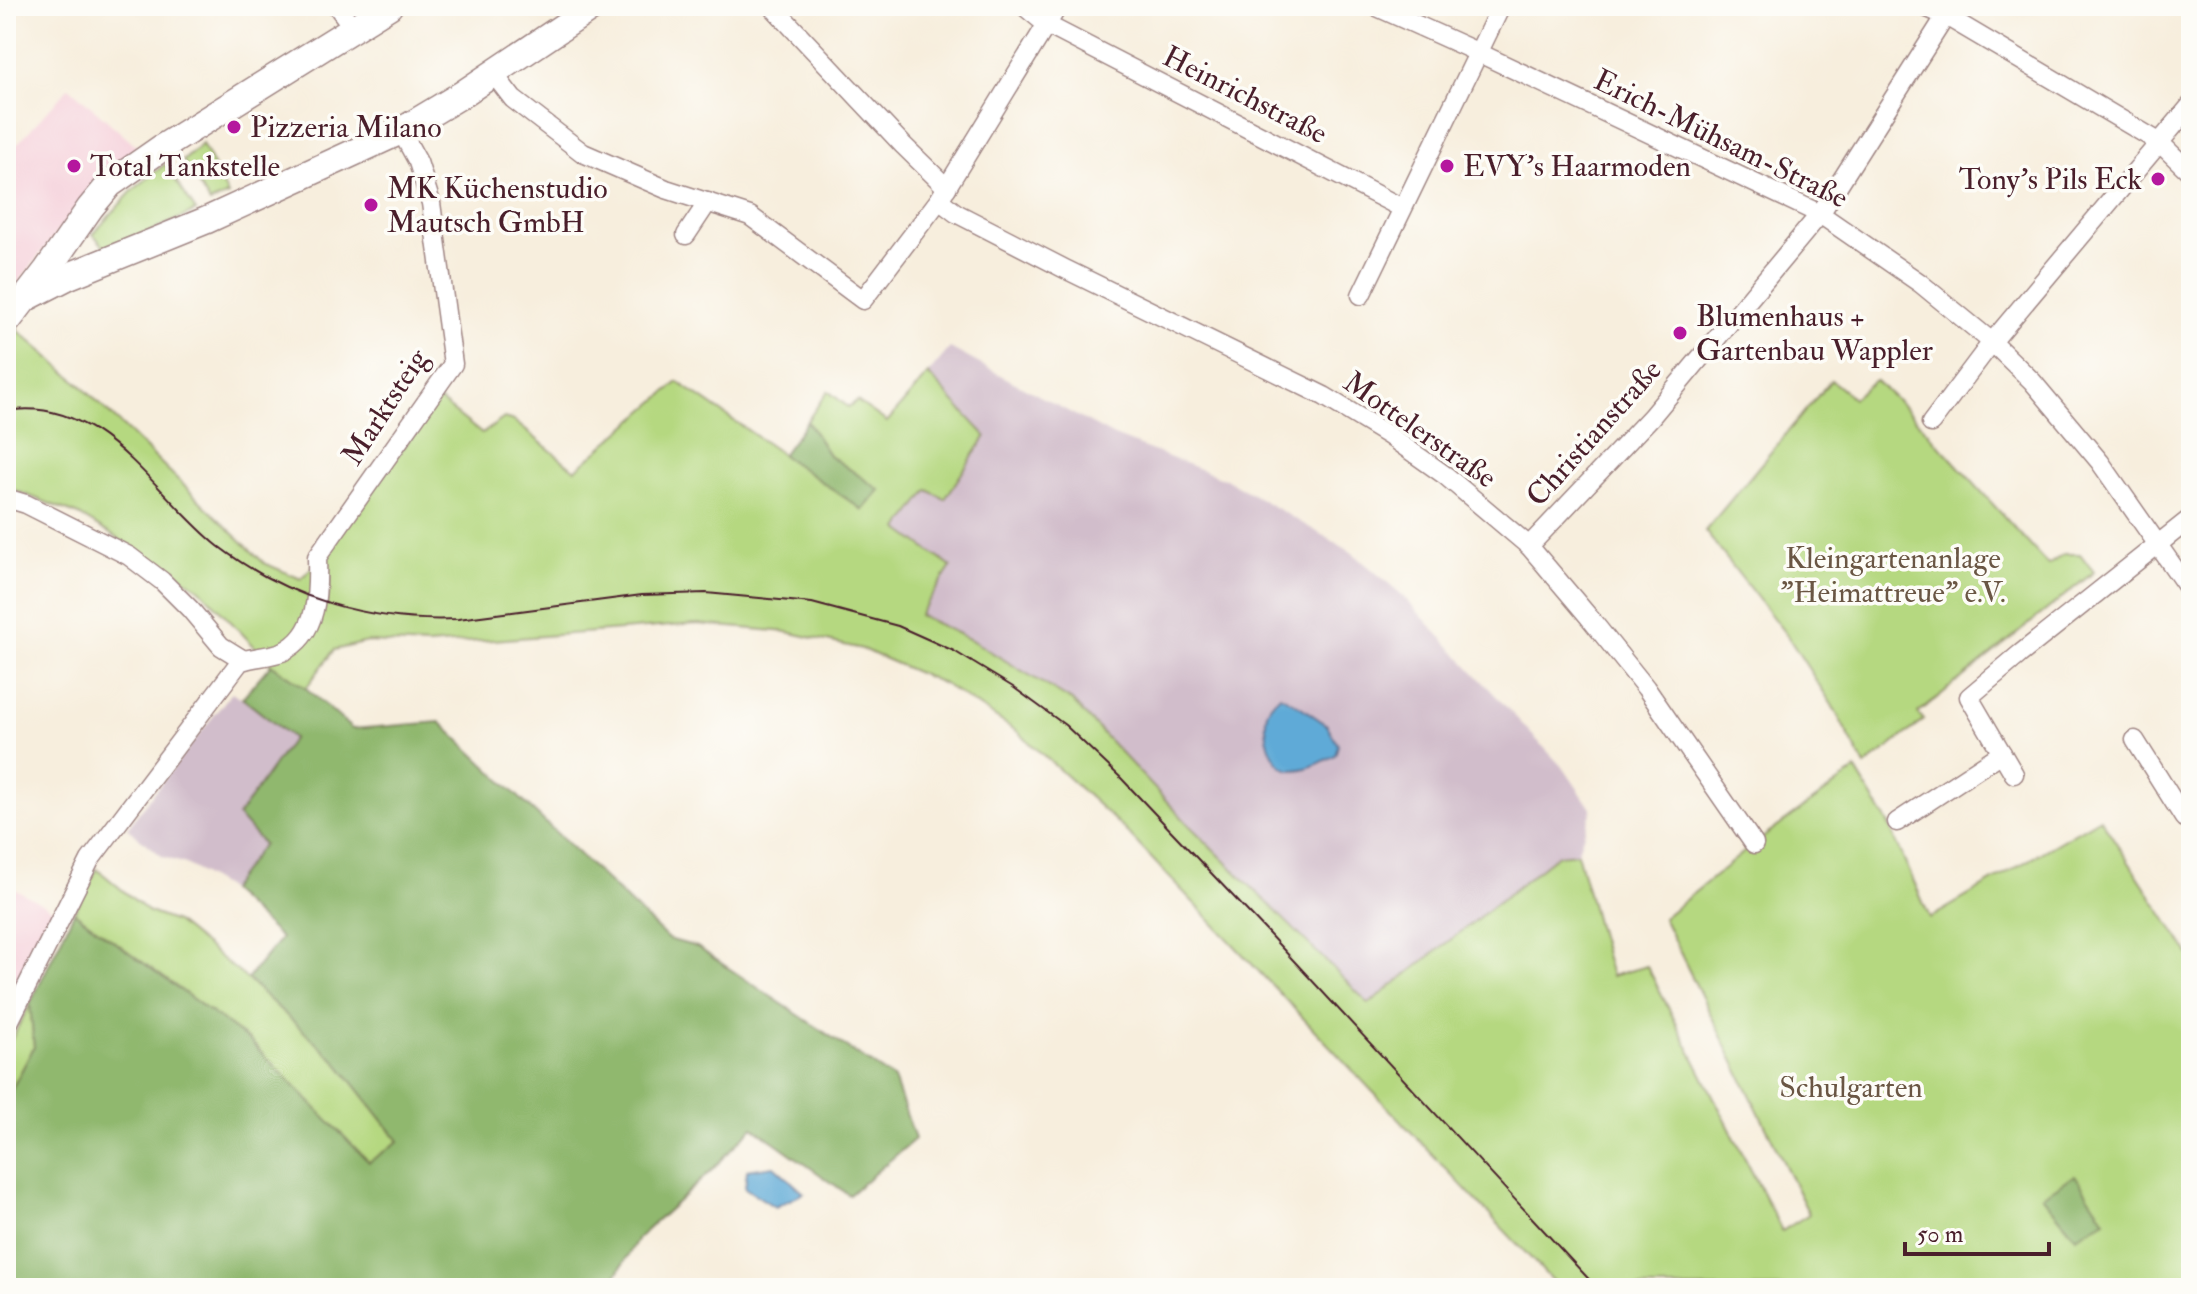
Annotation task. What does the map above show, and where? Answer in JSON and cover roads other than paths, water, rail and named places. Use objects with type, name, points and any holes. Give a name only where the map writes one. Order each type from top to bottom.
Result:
[{"type":"main road","points":[[58,273],[90,208],[110,184],[277,74],[389,6]]},
{"type":"main road","points":[[6,323],[26,298],[58,273],[207,220],[401,131],[594,6]]},
{"type":"street","points":[[337,6],[354,29]]},
{"type":"street","name":"Mottelerstraße","points":[[772,6],[903,145],[956,213],[1324,396],[1388,435],[1446,476],[1529,546],[1646,688],[1754,844]]},
{"type":"street","name":"Heinrichstraße","points":[[1024,6],[1047,25],[1402,208]]},
{"type":"street","points":[[493,73],[513,99],[583,153],[666,189],[750,216],[863,300],[943,194],[1058,6]]},
{"type":"street","name":"Erich-Mühsam-Straße","points":[[1375,6],[1820,214],[1920,283],[1992,342],[2032,381],[2100,462],[2191,592]]},
{"type":"street","points":[[1361,295],[1501,6]]},
{"type":"street","points":[[1923,6],[1949,11],[2159,142],[2191,173]]},
{"type":"street","name":"Christianstraße","points":[[1529,546],[1651,417],[1820,214],[1949,11]]},
{"type":"street","points":[[1931,423],[1992,342],[2191,105]]},
{"type":"street","name":"Marktsteig","points":[[242,659],[281,652],[297,642],[309,626],[318,587],[317,557],[453,364],[431,203],[418,162],[401,131]]},
{"type":"street","points":[[686,235],[708,202]]},
{"type":"street","points":[[6,498],[26,504],[129,556],[171,590],[221,646],[242,659],[90,860],[9,1022]]},
{"type":"street","points":[[2014,774],[1969,697],[2191,518]]},
{"type":"street","points":[[2135,740],[2184,818],[2191,813]]},
{"type":"street","points":[[1897,822],[2002,753]]},
{"type":"water","points":[[1280,695],[1327,725],[1338,745],[1335,755],[1298,770],[1285,768],[1278,763],[1267,736],[1266,717]]},
{"type":"water","points":[[774,1166],[804,1193],[775,1207],[745,1188],[747,1170]]},
{"type":"tram line","points":[[6,411],[40,410],[70,418],[98,433],[124,453],[194,525],[245,565],[302,593],[362,612],[394,617],[458,619],[642,595],[706,593],[812,603],[898,626],[954,651],[1013,687],[1065,725],[1120,777],[1597,1288]]},
{"type":"place","name":"Pizzeria Milano","points":[[234,127]]},
{"type":"place","name":"Total Tankstelle","points":[[74,166]]},
{"type":"place","name":"EVY's Haarmoden","points":[[1447,166]]},
{"type":"place","name":"Tony's Pils Eck","points":[[2158,179]]},
{"type":"place","name":"MK Küchenstudio Mautsch GmbH","points":[[371,205]]},
{"type":"place","name":"Blumenhaus + Gartenbau Wappler","points":[[1680,333]]},
{"type":"park label","name":"Kleingartenanlage \"Heimattreue\" e.V.","points":[[1893,575]]},
{"type":"park label","name":"Schulgarten","points":[[1851,1087]]}]
